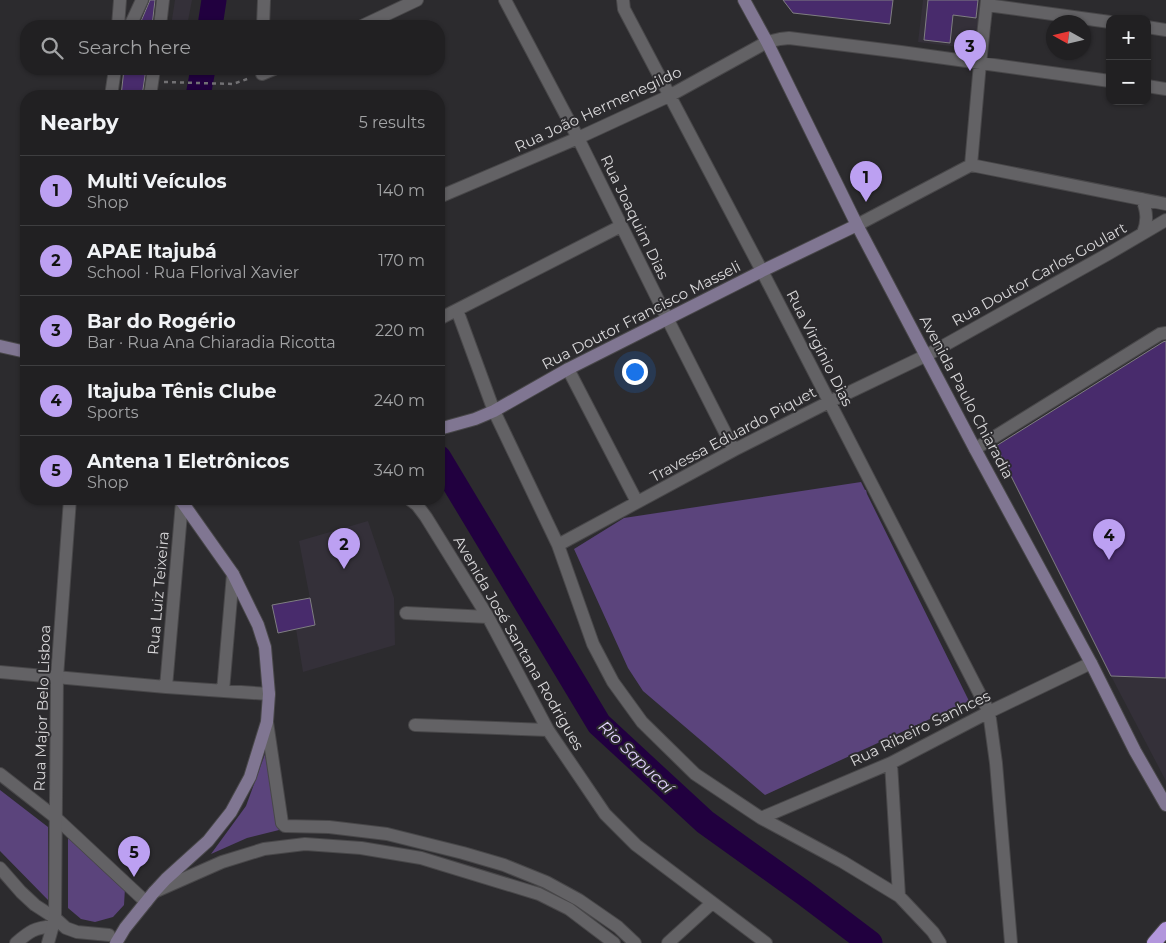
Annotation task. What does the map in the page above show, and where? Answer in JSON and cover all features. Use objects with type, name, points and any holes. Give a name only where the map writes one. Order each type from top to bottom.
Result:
[{"type":"highway","points":[[1154,943],[1166,929]]},
{"type":"main road","name":"Avenida Paulo Chiaradia","points":[[744,0],[767,42],[857,225],[1091,663],[1134,752],[1166,806]]},
{"type":"main road","name":"Rua Doutor Francisco Masseli","points":[[445,427],[475,419],[494,411],[568,369],[667,318],[857,225]]},
{"type":"main road","points":[[0,346],[20,351]]},
{"type":"main road","points":[[113,939],[125,928],[166,879],[208,840],[231,812],[250,777],[267,722],[268,694],[265,647],[258,625],[233,574],[185,505]]},
{"type":"street","points":[[118,20],[120,0]]},
{"type":"street","points":[[133,20],[142,0]]},
{"type":"street","points":[[161,20],[163,0]]},
{"type":"street","points":[[263,20],[264,0]]},
{"type":"street","points":[[375,20],[417,0]]},
{"type":"street","name":"Rua Joaquim Dias","points":[[505,0],[578,138],[734,450]]},
{"type":"street","name":"Rua Virgínio Dias","points":[[623,0],[624,9],[762,271],[989,712],[996,763],[1011,943]]},
{"type":"street","points":[[971,165],[987,2],[1106,21]]},
{"type":"street","points":[[1151,28],[1166,30]]},
{"type":"street","points":[[767,42],[789,38],[1106,80]]},
{"type":"street","name":"Rua João Hermenegildo","points":[[445,194],[578,138],[670,96],[767,42]]},
{"type":"street","points":[[112,90],[114,75]]},
{"type":"street","points":[[151,90],[153,75]]},
{"type":"street","points":[[1151,87],[1166,89]]},
{"type":"street","points":[[857,225],[971,165],[1166,204]]},
{"type":"street","points":[[1142,199],[1147,215],[1144,233]]},
{"type":"street","name":"Rua Doutor Carlos Goulart","points":[[927,355],[1166,220]]},
{"type":"street","points":[[445,316],[621,226]]},
{"type":"street","points":[[457,310],[494,411],[558,546],[593,644],[613,682],[642,722],[695,774],[760,818],[843,862],[899,896],[933,932],[940,943]]},
{"type":"street","points":[[975,449],[1160,334],[1166,333]]},
{"type":"street","name":"Travessa Eduardo Piquet","points":[[558,546],[734,450],[927,355]]},
{"type":"street","points":[[568,369],[637,502]]},
{"type":"street","name":"Rua Major Belo Lisboa","points":[[48,943],[54,922],[57,677],[70,505]]},
{"type":"street","name":"Rua Luiz Teixeira","points":[[166,687],[181,505]]},
{"type":"street","name":"Avenida José Santana Rodrigues","points":[[417,505],[488,617],[548,730],[605,814],[636,845],[766,943]]},
{"type":"street","points":[[224,691],[233,574]]},
{"type":"street","points":[[406,613],[488,617]]},
{"type":"street","name":"Rua Ribeiro Sanhces","points":[[760,818],[891,763],[989,712],[1091,663]]},
{"type":"street","points":[[0,672],[268,694]]},
{"type":"street","points":[[267,722],[282,823],[285,826],[329,827],[387,834],[504,865],[546,882],[579,900],[618,927],[635,943]]},
{"type":"street","points":[[415,725],[548,730]]},
{"type":"street","points":[[891,763],[899,896]]},
{"type":"street","points":[[0,774],[55,817],[150,897],[222,862],[264,849],[305,844],[360,848],[421,858],[539,894],[570,909],[614,943]]},
{"type":"street","points":[[0,868],[21,892],[54,922],[78,932],[113,939]]},
{"type":"street","points":[[668,943],[712,903]]},
{"type":"street","points":[[16,943],[29,932],[54,922]]},
{"type":"street","points":[[91,943],[113,939]]},
{"type":"path","points":[[164,82],[232,84],[256,75]]},
{"type":"shaded area","points":[[175,0],[192,0],[188,20],[172,20]]},
{"type":"shaded area","points":[[923,0],[981,0],[975,49],[918,42]]},
{"type":"shaded area","points":[[861,482],[969,701],[765,795],[643,691],[628,668],[574,549],[624,518]]},
{"type":"shaded area","points":[[368,521],[394,598],[395,645],[303,672],[296,629],[315,625],[299,541]]},
{"type":"shaded area","points":[[1111,676],[1166,678],[1166,781]]},
{"type":"shaded area","points":[[265,754],[279,830],[247,838],[211,854],[246,806]]},
{"type":"shaded area","points":[[0,790],[48,827],[48,900],[0,851]]},
{"type":"shaded area","points":[[68,837],[125,888],[124,905],[113,917],[95,922],[81,919],[68,908]]},
{"type":"building","points":[[150,0],[155,0],[153,20],[142,20]]},
{"type":"building","points":[[783,0],[893,0],[890,24],[793,13]]},
{"type":"building","points":[[928,0],[978,0],[976,18],[953,15],[950,43],[924,40]]},
{"type":"building","points":[[123,75],[145,75],[143,90],[122,90]]},
{"type":"building","points":[[1166,341],[1166,678],[1111,676],[996,446]]},
{"type":"building","points":[[310,598],[315,625],[278,633],[272,605]]},
{"type":"waterway","name":"Rio Sapucaí","points":[[211,20],[214,0]]},
{"type":"waterway","name":"Rio Sapucaí","points":[[199,90],[202,75]]},
{"type":"waterway","name":"Rio Sapucaí","points":[[445,468],[599,724],[705,822],[870,943]]},
{"type":"place","name":"Bar do Rogério","points":[[970,71]]},
{"type":"place","name":"Multi Veículos","points":[[866,202]]},
{"type":"place","name":"Itajuba Tênis Clube","points":[[1109,560]]},
{"type":"place","name":"APAE Itajubá","points":[[344,569]]},
{"type":"place","name":"Antena 1 Eletrônicos","points":[[134,877]]}]
